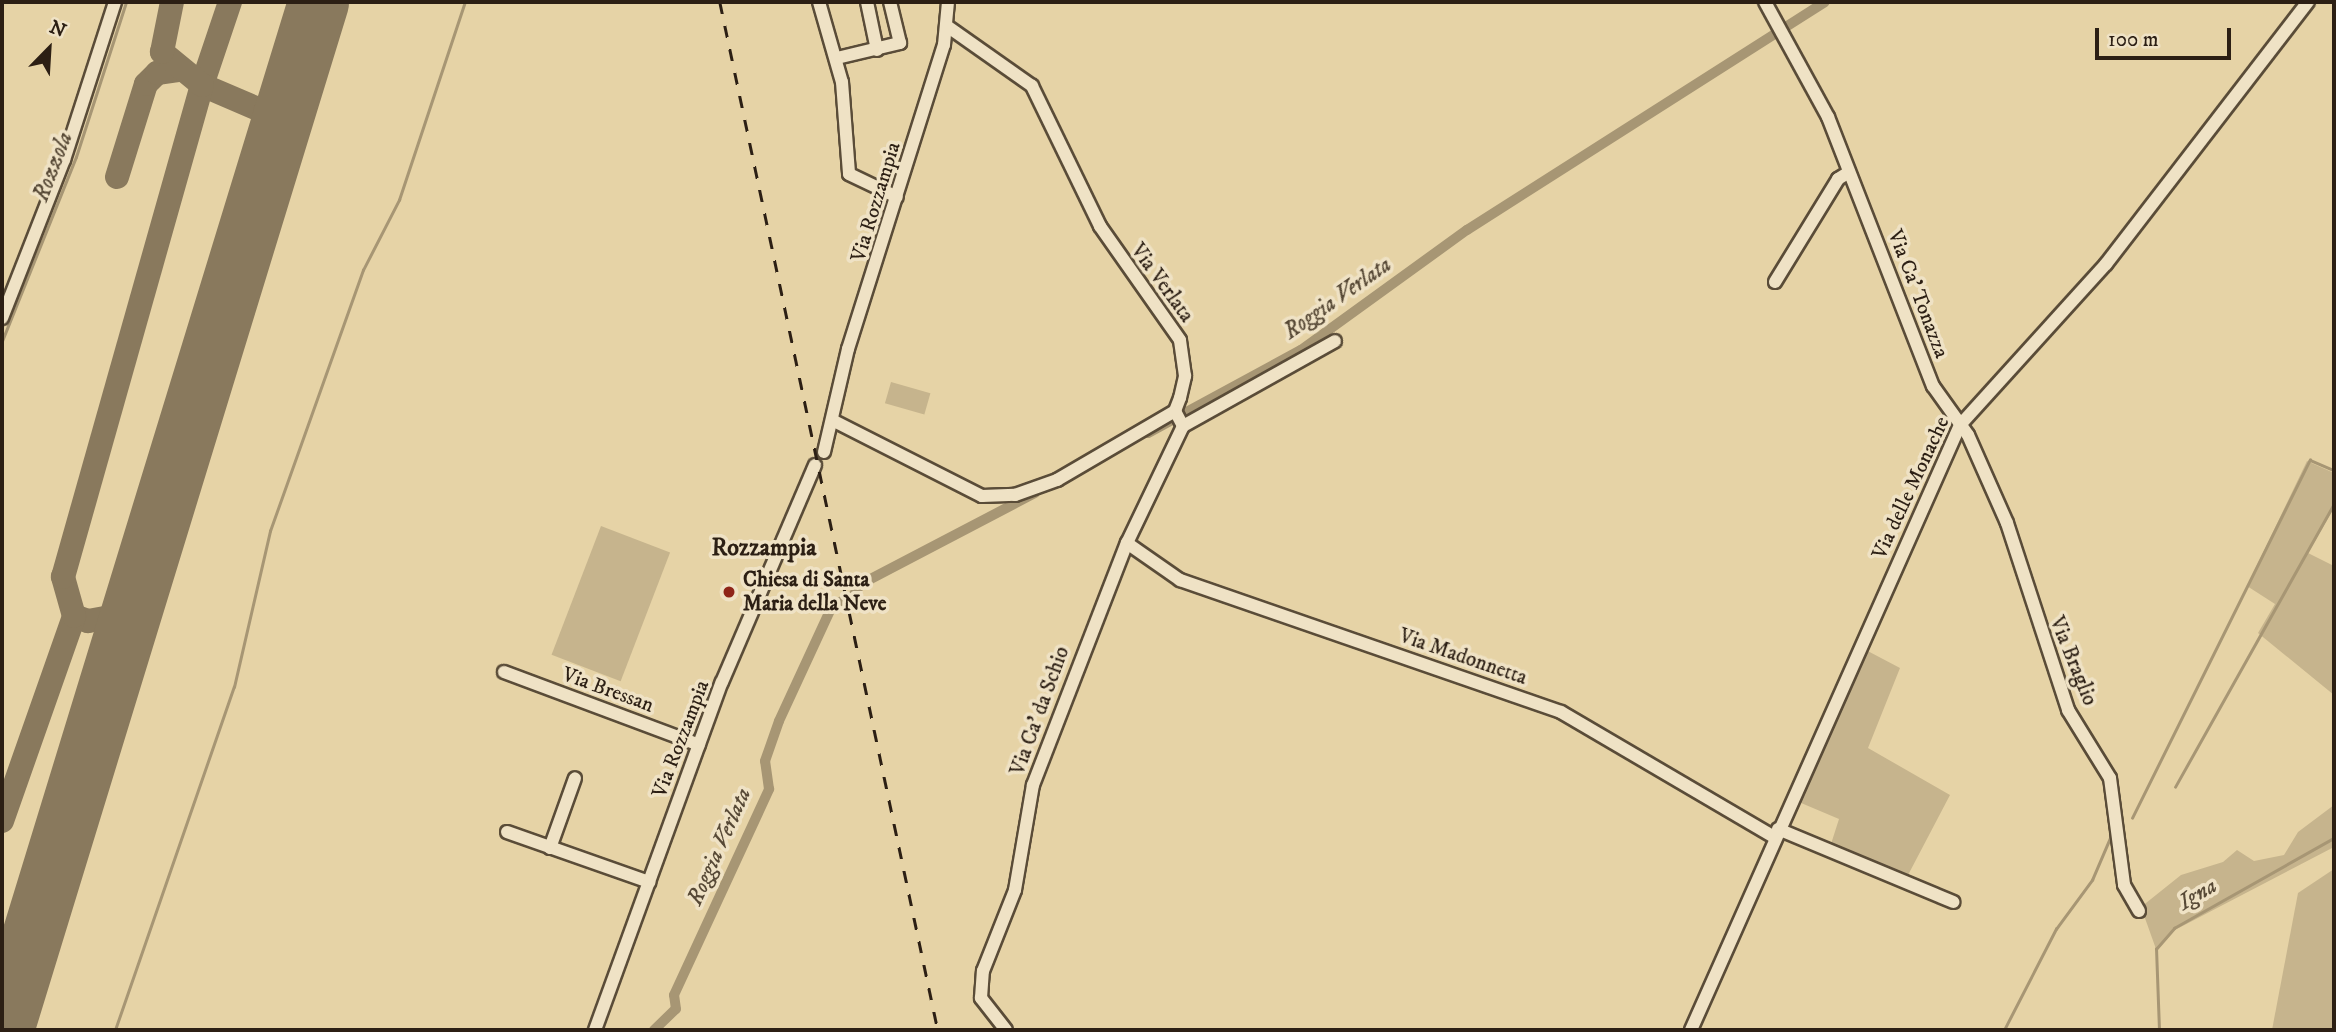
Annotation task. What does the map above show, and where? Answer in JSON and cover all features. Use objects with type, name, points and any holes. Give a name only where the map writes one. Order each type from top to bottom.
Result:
[{"type":"street","points":[[2,317],[64,160],[115,2]]},
{"type":"street","points":[[819,2],[837,58],[849,174],[897,197]]},
{"type":"street","points":[[867,2],[877,50]]},
{"type":"street","points":[[837,58],[900,43],[890,2]]},
{"type":"street","name":"Via Rozzampia","points":[[824,452],[834,421],[848,349],[897,197],[947,26],[948,2]]},
{"type":"street","name":"Via Ca' Tonazza","points":[[1765,2],[1849,172],[1933,386],[1960,425]]},
{"type":"street","name":"Via delle Monache","points":[[1691,1030],[1776,833],[1960,425],[2106,264],[2308,2]]},
{"type":"street","name":"Via Verlata","points":[[947,26],[1032,86],[1100,226],[1180,340],[1185,376],[1178,418]]},
{"type":"street","points":[[1775,282],[1838,178],[1849,172]]},
{"type":"street","points":[[834,421],[982,496],[1015,495],[1057,480],[1335,341]]},
{"type":"street","name":"Via Ca' da Schio","points":[[1006,1030],[981,998],[983,971],[1015,890],[1033,785],[1047,741],[1178,418]]},
{"type":"street","name":"Via Braglio","points":[[1960,425],[2007,523],[2068,710],[2110,778],[2124,885],[2139,911]]},
{"type":"street","name":"Via Rozzampia","points":[[595,1030],[699,744],[815,465]]},
{"type":"street","name":"Via Madonnetta","points":[[1127,543],[1180,580],[1561,712],[1776,833]]},
{"type":"street","name":"Via Bressan","points":[[504,672],[699,744]]},
{"type":"street","points":[[550,848],[575,778]]},
{"type":"street","points":[[507,832],[649,882]]},
{"type":"street","points":[[1776,833],[1953,902]]},
{"type":"shaded area","points":[[891,382],[930,393],[924,414],[885,403]]},
{"type":"shaded area","points":[[2307,461],[2334,473],[2334,508],[2308,553],[2334,566],[2334,695],[2258,633],[2275,604],[2247,586]]},
{"type":"shaded area","points":[[601,526],[670,553],[621,681],[552,655]]},
{"type":"shaded area","points":[[1862,648],[1900,668],[1868,748],[1950,795],[1907,877],[1831,844],[1839,819],[1794,800]]},
{"type":"shaded area","points":[[2334,805],[2334,847],[2173,931],[2156,949],[2141,907],[2181,875],[2223,862],[2237,850],[2254,861],[2284,855],[2298,832]]},
{"type":"shaded area","points":[[2334,869],[2334,1030],[2272,1030],[2298,893]]},
{"type":"waterway","name":"Rozzola","points":[[2,341],[76,157],[126,2]]},
{"type":"waterway","points":[[115,1030],[234,687],[270,531],[363,270],[399,200],[465,2]]},
{"type":"waterway","name":"Roggia Verlata","points":[[1148,433],[1301,350],[1467,230],[1825,2]]},
{"type":"waterway","points":[[2132,818],[2310,460],[2334,470]]},
{"type":"waterway","name":"Roggia Verlata","points":[[854,594],[861,584],[1035,493]]},
{"type":"waterway","points":[[2175,787],[2334,504]]},
{"type":"waterway","name":"Roggia Verlata","points":[[654,1030],[676,1009],[674,995],[769,789],[765,761],[779,721],[833,604],[843,601]]},
{"type":"waterway","points":[[2004,1030],[2056,929],[2092,880],[2113,831]]},
{"type":"waterway","name":"Igna","points":[[2159,1030],[2156,949],[2174,928],[2334,838]]},
{"type":"taxiway","points":[[2,821],[74,616],[63,577],[202,85],[162,52],[172,2]]},
{"type":"taxiway","points":[[230,2],[202,85],[265,112],[275,141]]},
{"type":"taxiway","points":[[117,177],[146,84],[157,73],[178,70]]},
{"type":"taxiway","points":[[265,112],[290,93]]},
{"type":"taxiway","points":[[74,616],[88,621],[116,616],[135,600]]},
{"type":"taxiway","points":[[2,994],[14,996]]},
{"type":"runway","points":[[3,1030],[318,2]]},
{"type":"railway","points":[[720,2],[938,1030]]},
{"type":"place","name":"Chiesa di Santa Maria della Neve","points":[[729,592]]},
{"type":"district","name":"Rozzampia","points":[[764,549]]}]
